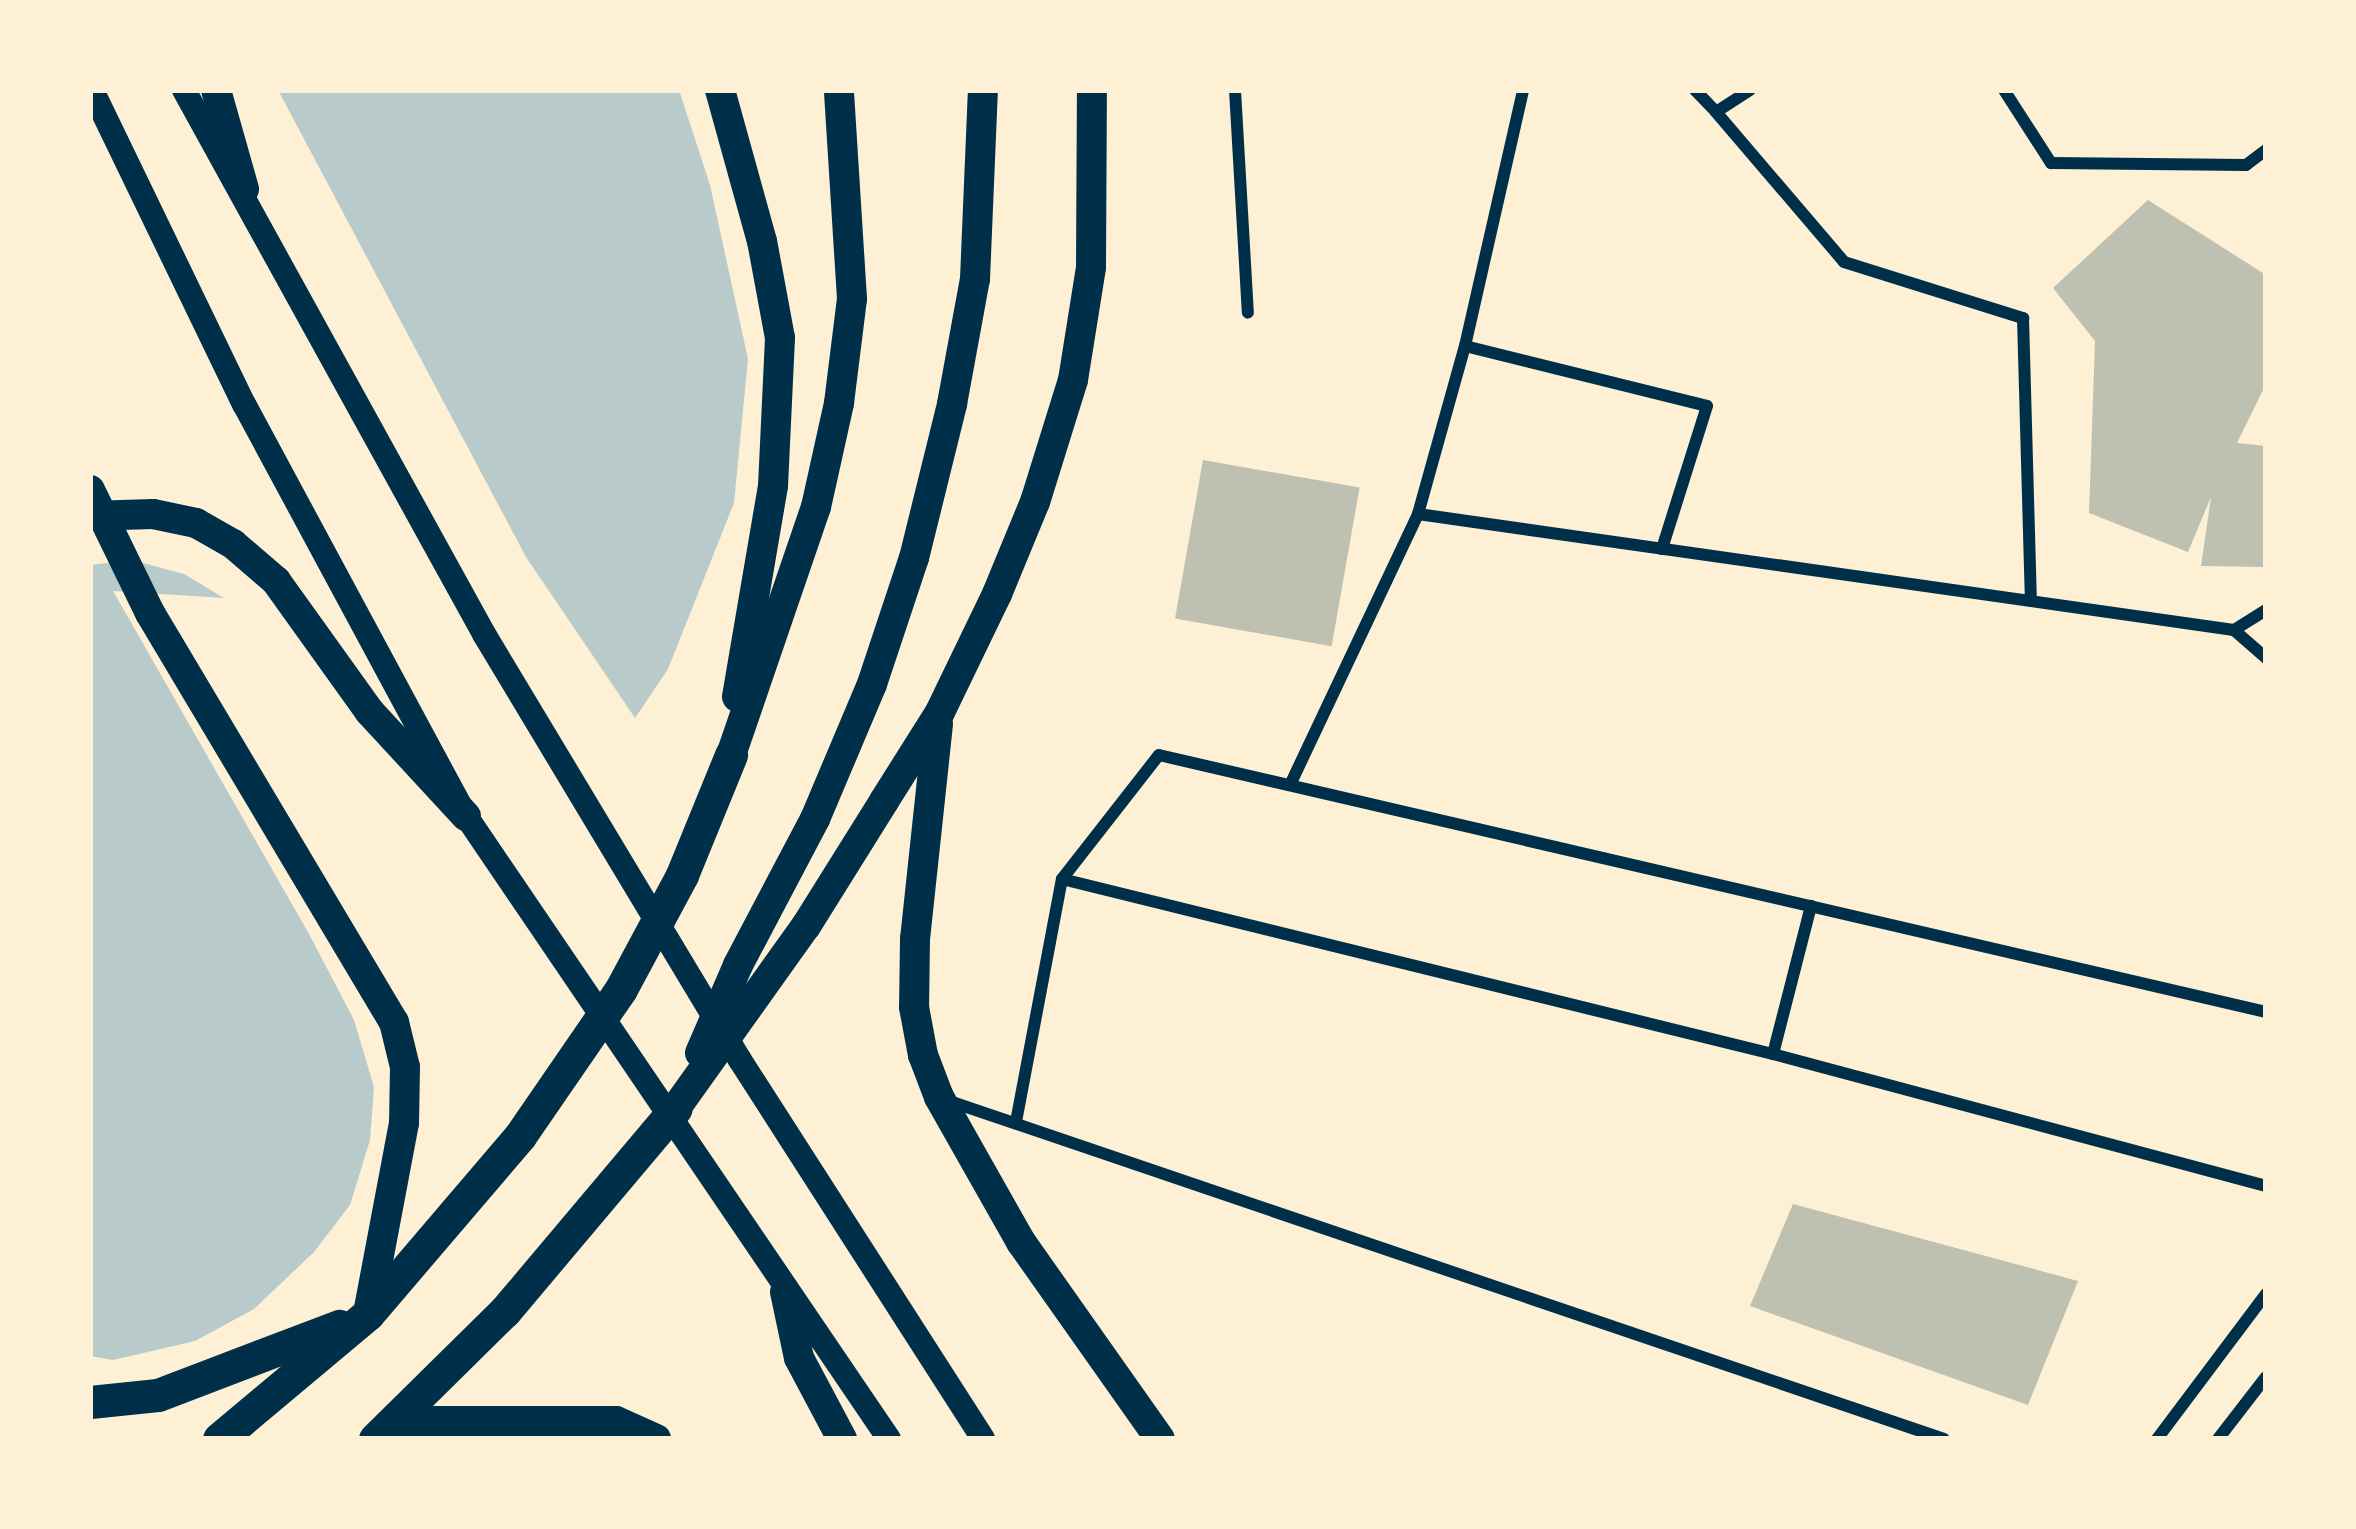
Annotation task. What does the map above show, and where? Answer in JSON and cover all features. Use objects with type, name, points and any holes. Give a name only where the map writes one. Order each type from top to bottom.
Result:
[{"type":"highway","points":[[219,1439],[368,1314],[520,1136],[621,989],[682,875],[730,755]]},
{"type":"highway","points":[[387,1433],[505,1311],[676,1108]]},
{"type":"highway","points":[[90,1402],[158,1395],[368,1314]]},
{"type":"main road","points":[[92,90],[143,203],[466,816],[889,1439]]},
{"type":"main road","points":[[184,90],[244,189],[484,634],[740,1060],[983,1439]]},
{"type":"main road","points":[[216,90],[244,189]]},
{"type":"main road","points":[[720,90],[762,241],[780,338],[773,486],[743,639],[730,755]]},
{"type":"main road","points":[[730,755],[816,507],[839,403],[852,299],[839,90]]},
{"type":"main road","points":[[676,1108],[738,965],[823,800],[872,684],[914,558],[952,404],[975,279],[983,90]]},
{"type":"main road","points":[[676,1108],[806,926],[940,712],[1035,502],[1073,380],[1091,267],[1093,90]]},
{"type":"main road","points":[[90,490],[150,613],[394,1022],[405,1066],[404,1123],[368,1314]]},
{"type":"main road","points":[[90,516],[153,514],[196,523],[233,544],[276,581],[369,711],[466,816]]},
{"type":"main road","points":[[940,712],[915,940],[914,1006],[939,1097],[1021,1242],[1160,1439]]},
{"type":"main road","points":[[785,1292],[799,1358],[842,1439]]},
{"type":"main road","points":[[387,1433],[616,1421],[656,1439]]},
{"type":"street","points":[[1235,90],[1248,314]]},
{"type":"street","points":[[1290,785],[1418,514],[1465,346],[1523,90]]},
{"type":"street","points":[[1695,90],[1844,262],[2023,318],[2031,601]]},
{"type":"street","points":[[1716,112],[1750,90]]},
{"type":"street","points":[[2004,90],[2051,163],[2246,166],[2266,150]]},
{"type":"street","points":[[1465,346],[1706,406],[1662,548]]},
{"type":"street","points":[[1418,514],[2234,630],[2266,658]]},
{"type":"street","points":[[2234,630],[2266,610]]},
{"type":"street","points":[[1016,1122],[1062,879],[1159,755],[2266,1012]]},
{"type":"street","points":[[1062,879],[1773,1054],[2266,1186]]},
{"type":"street","points":[[1773,1054],[1811,906]]},
{"type":"street","points":[[939,1097],[1944,1439]]},
{"type":"street","points":[[2157,1439],[2266,1294]]},
{"type":"street","points":[[2218,1439],[2266,1377]]},
{"type":"shaded area","points":[[278,90],[679,90],[710,185],[748,359],[734,503],[668,669],[635,718],[526,557]]},
{"type":"shaded area","points":[[132,560],[184,574],[224,598],[113,591],[309,934],[354,1020],[374,1087],[370,1140],[350,1205],[314,1252],[254,1309],[195,1341],[113,1360],[90,1356],[90,565]]},
{"type":"building","points":[[2148,200],[2266,275],[2266,384],[2237,443],[2266,446],[2266,567],[2201,566],[2211,497],[2188,552],[2089,513],[2095,341],[2053,288]]},
{"type":"building","points":[[1203,460],[1360,488],[1332,646],[1175,619]]},
{"type":"building","points":[[1793,1204],[2078,1281],[2028,1405],[1750,1306]]}]
